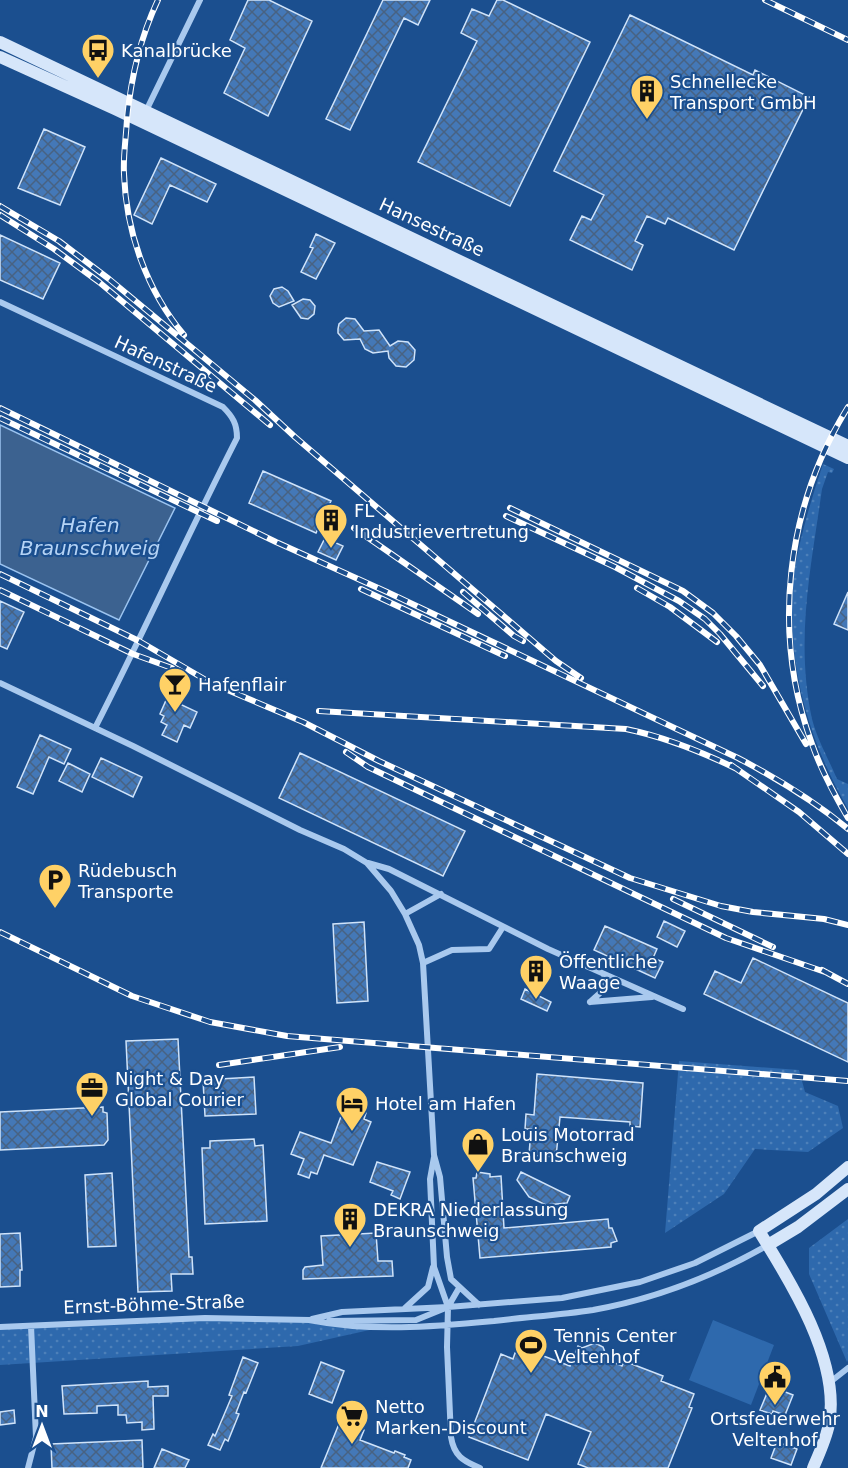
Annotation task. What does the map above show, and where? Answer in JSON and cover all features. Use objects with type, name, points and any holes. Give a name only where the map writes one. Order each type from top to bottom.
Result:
[{"type":"main road","name":"Hansestraße","points":[[0,42],[144,117],[848,458]]},
{"type":"main road","name":"Hansestraße","points":[[0,57],[144,117],[848,446]]},
{"type":"main road","name":"Ernst-Böhme-Straße","points":[[759,1232],[816,1194],[848,1167]]},
{"type":"main road","name":"Ernst-Böhme-Straße","points":[[768,1245],[798,1227],[848,1189]]},
{"type":"main road","points":[[759,1232],[817,1339],[825,1360],[830,1401],[829,1424],[813,1468]]},
{"type":"street","points":[[144,117],[200,0]]},
{"type":"street","name":"Hafenstraße","points":[[0,302],[223,407],[232,416],[237,427],[237,438],[198,513],[137,647],[95,728]]},
{"type":"street","points":[[0,683],[300,830],[344,849],[367,863],[389,869],[503,927],[683,1009]]},
{"type":"street","points":[[367,863],[391,891],[405,914],[419,945],[423,963],[434,1155],[440,1177],[450,1275],[451,1280],[478,1305]]},
{"type":"street","points":[[405,914],[441,894]]},
{"type":"street","points":[[423,963],[452,950],[489,949],[503,927]]},
{"type":"street","points":[[605,975],[600,993],[590,1002],[655,997]]},
{"type":"street","points":[[434,1155],[430,1179],[434,1267],[448,1307],[448,1388],[452,1446],[465,1462],[480,1468]]},
{"type":"street","name":"Ernst-Böhme-Straße","points":[[309,1320],[342,1312],[562,1298],[640,1282],[695,1263],[759,1232]]},
{"type":"street","name":"Ernst-Böhme-Straße","points":[[309,1320],[374,1329],[447,1326],[595,1310],[643,1298],[713,1273],[768,1245]]},
{"type":"street","points":[[405,1308],[428,1287],[434,1267]]},
{"type":"street","points":[[448,1307],[459,1288]]},
{"type":"street","name":"Ernst-Böhme-Straße","points":[[0,1327],[216,1318],[349,1322],[416,1320],[448,1307]]},
{"type":"street","points":[[28,1468],[36,1437],[31,1326]]},
{"type":"street","points":[[828,1383],[848,1368]]},
{"type":"shaded area","points":[[823,464],[834,469],[832,473],[828,472],[822,489],[806,604],[807,689],[812,719],[820,742],[837,779],[848,784],[848,809],[825,763],[808,716],[796,668],[793,643],[792,585],[805,523]]},
{"type":"shaded area","points":[[679,1061],[799,1070],[805,1092],[838,1106],[843,1128],[808,1152],[755,1149],[724,1194],[665,1233]]},
{"type":"shaded area","points":[[848,1219],[847,1362],[809,1274],[809,1248]]},
{"type":"shaded area","points":[[205,1318],[309,1320],[374,1329],[298,1346],[0,1365],[0,1328]]},
{"type":"shaded area","points":[[713,1320],[774,1345],[751,1405],[689,1380]]},
{"type":"water","name":"Hafen Braunschweig","points":[[0,425],[175,508],[119,620],[0,564]]},
{"type":"building","points":[[248,0],[269,0],[312,21],[268,116],[224,93],[245,48],[230,40]]},
{"type":"building","points":[[383,0],[430,0],[418,25],[404,18],[350,130],[326,119]]},
{"type":"building","points":[[497,0],[503,0],[590,42],[510,206],[418,162],[477,41],[461,33],[472,9],[489,16]]},
{"type":"building","points":[[630,15],[753,75],[755,70],[809,97],[734,250],[668,218],[665,224],[647,216],[635,241],[643,245],[632,270],[570,240],[582,216],[591,220],[604,195],[554,171]]},
{"type":"building","points":[[44,129],[85,147],[60,205],[18,188]]},
{"type":"building","points":[[161,158],[216,184],[207,202],[170,185],[152,224],[134,215]]},
{"type":"building","points":[[316,234],[335,243],[316,279],[301,272],[313,248],[310,247]]},
{"type":"building","points":[[0,235],[60,263],[43,299],[0,280]]},
{"type":"building","points":[[282,287],[288,291],[294,301],[279,307],[273,303],[270,296],[274,289]]},
{"type":"building","points":[[303,299],[310,300],[315,306],[314,314],[308,319],[301,318],[292,305]]},
{"type":"building","points":[[346,318],[355,319],[364,331],[379,330],[390,346],[398,341],[408,342],[415,350],[414,360],[406,367],[396,366],[389,358],[388,351],[373,353],[365,349],[360,339],[344,340],[338,333],[338,329],[339,324]]},
{"type":"building","points":[[263,471],[331,501],[316,533],[249,503]]},
{"type":"building","name":"FL Industrievertretung","points":[[325,538],[343,546],[336,560],[318,552]]},
{"type":"building","points":[[848,592],[848,630],[834,624]]},
{"type":"building","points":[[0,601],[24,612],[7,649],[0,646]]},
{"type":"building","points":[[167,698],[197,712],[190,728],[184,725],[177,742],[162,735],[167,725],[161,722],[164,716],[160,714]]},
{"type":"building","points":[[40,735],[71,749],[64,764],[49,757],[33,794],[17,787]]},
{"type":"building","points":[[300,753],[465,831],[443,876],[279,798]]},
{"type":"building","points":[[101,758],[142,777],[133,797],[92,777]]},
{"type":"building","points":[[68,763],[90,774],[82,792],[59,781]]},
{"type":"building","points":[[664,921],[685,931],[677,947],[657,937]]},
{"type":"building","points":[[364,922],[368,1001],[337,1003],[333,924]]},
{"type":"building","points":[[605,926],[657,949],[653,958],[663,962],[655,978],[594,950]]},
{"type":"building","points":[[753,958],[848,1003],[848,1062],[704,994],[715,971],[741,983]]},
{"type":"building","name":"Öffentliche Waage","points":[[525,989],[551,1002],[547,1011],[521,999]]},
{"type":"building","points":[[178,1039],[189,1257],[192,1257],[193,1274],[171,1274],[172,1291],[138,1292],[126,1041]]},
{"type":"building","points":[[537,1074],[643,1083],[640,1127],[630,1126],[630,1122],[560,1117],[556,1157],[529,1155],[531,1129],[525,1129],[526,1114],[534,1115]]},
{"type":"building","points":[[254,1077],[256,1114],[205,1116],[203,1080]]},
{"type":"building","points":[[103,1107],[103,1112],[107,1113],[108,1140],[104,1145],[0,1150],[0,1112]]},
{"type":"building","points":[[356,1109],[366,1113],[364,1119],[371,1122],[353,1165],[324,1155],[317,1174],[311,1172],[309,1178],[298,1174],[304,1159],[291,1154],[300,1132],[331,1143],[343,1111],[354,1115]]},
{"type":"building","points":[[254,1139],[255,1146],[263,1145],[267,1221],[205,1224],[202,1148],[210,1148],[210,1141]]},
{"type":"building","points":[[377,1162],[410,1172],[400,1199],[391,1195],[393,1191],[370,1182]]},
{"type":"building","points":[[477,1172],[490,1174],[490,1177],[501,1176],[504,1228],[608,1219],[609,1228],[612,1228],[617,1241],[611,1243],[611,1247],[480,1258],[473,1178],[476,1178]]},
{"type":"building","points":[[521,1172],[570,1196],[567,1203],[546,1205],[529,1197],[517,1180]]},
{"type":"building","points":[[112,1173],[116,1246],[88,1247],[85,1175]]},
{"type":"building","points":[[20,1233],[22,1270],[20,1270],[20,1286],[0,1287],[0,1234]]},
{"type":"building","name":"DEKRA Niederlassung Braunschweig","points":[[376,1233],[378,1261],[392,1261],[393,1276],[303,1279],[305,1267],[323,1265],[321,1236]]},
{"type":"building","points":[[595,1343],[603,1347],[608,1360],[622,1366],[624,1361],[663,1376],[661,1381],[694,1394],[689,1407],[692,1408],[668,1468],[588,1468],[578,1464],[591,1432],[546,1414],[528,1460],[469,1437],[501,1354],[513,1359],[515,1353],[533,1352],[570,1366],[578,1346],[582,1348]]},
{"type":"building","points":[[243,1357],[258,1363],[246,1393],[244,1392],[236,1413],[239,1414],[228,1441],[225,1439],[220,1450],[208,1445],[213,1434],[215,1436],[232,1396],[229,1395]]},
{"type":"building","points":[[321,1362],[344,1371],[332,1403],[309,1394]]},
{"type":"building","points":[[148,1381],[148,1387],[168,1386],[168,1396],[153,1396],[154,1429],[142,1430],[142,1422],[127,1423],[126,1415],[118,1415],[118,1405],[97,1406],[97,1413],[64,1414],[62,1386]]},
{"type":"building","points":[[770,1386],[793,1395],[785,1415],[760,1410]]},
{"type":"building","points":[[14,1410],[15,1423],[0,1425],[0,1412]]},
{"type":"building","name":"Netto Marken-Discount","points":[[341,1419],[364,1430],[360,1440],[405,1455],[404,1457],[411,1460],[408,1468],[321,1468]]},
{"type":"building","points":[[142,1440],[143,1468],[52,1468],[51,1444]]},
{"type":"building","points":[[777,1442],[797,1449],[791,1465],[771,1458]]},
{"type":"building","points":[[162,1449],[189,1460],[185,1468],[154,1468]]},
{"type":"railway","points":[[158,0],[141,43],[131,88],[124,174],[129,217],[141,260],[159,299],[184,335]]},
{"type":"railway","points":[[765,0],[848,40]]},
{"type":"railway","points":[[0,206],[59,241],[109,279],[255,400],[556,661],[581,678]]},
{"type":"railway","points":[[0,215],[54,249],[99,282],[270,425]]},
{"type":"railway","points":[[848,407],[827,446],[810,486],[791,571],[789,615],[792,659],[799,702],[819,763],[848,818]]},
{"type":"railway","points":[[0,408],[276,542],[738,758],[795,790],[848,829]]},
{"type":"railway","points":[[0,418],[217,521]]},
{"type":"railway","points":[[510,508],[683,591],[713,613],[760,665],[806,744]]},
{"type":"railway","points":[[506,516],[615,567],[679,601],[705,619],[720,634],[763,686]]},
{"type":"railway","points":[[354,528],[478,614]]},
{"type":"railway","points":[[0,574],[139,641],[211,683],[303,722],[379,761],[630,878],[721,906],[753,912],[824,919],[848,925]]},
{"type":"railway","points":[[637,588],[670,607],[717,642]]},
{"type":"railway","points":[[361,589],[505,656]]},
{"type":"railway","points":[[0,590],[133,654],[172,668]]},
{"type":"railway","points":[[463,592],[514,636],[523,641]]},
{"type":"railway","points":[[319,711],[626,729],[682,745],[737,769]]},
{"type":"railway","points":[[346,752],[368,767],[726,938],[828,973]]},
{"type":"railway","points":[[731,765],[799,812],[848,854]]},
{"type":"railway","points":[[673,899],[773,947]]},
{"type":"railway","points":[[0,932],[132,996],[210,1022],[287,1036],[848,1081]]},
{"type":"railway","points":[[822,970],[848,984]]},
{"type":"railway","points":[[219,1065],[340,1047]]},
{"type":"place","name":"Kanalbrücke","points":[[98,79]]},
{"type":"place","name":"Schnellecke Transport GmbH","points":[[647,120]]},
{"type":"place","name":"FL Industrievertretung","points":[[331,549]]},
{"type":"place","name":"Hafenflair","points":[[175,713]]},
{"type":"place","name":"Rüdebusch Transporte","points":[[55,909]]},
{"type":"place","name":"Öffentliche Waage","points":[[536,1000]]},
{"type":"place","name":"Night & Day Global Courier","points":[[92,1117]]},
{"type":"place","name":"Hotel am Hafen","points":[[352,1132]]},
{"type":"place","name":"Louis Motorrad Braunschweig","points":[[478,1173]]},
{"type":"place","name":"DEKRA Niederlassung Braunschweig","points":[[350,1248]]},
{"type":"place","name":"Tennis Center Veltenhof","points":[[531,1374]]},
{"type":"place","name":"Ortsfeuerwehr Veltenhof","points":[[775,1406]]},
{"type":"place","name":"Netto Marken-Discount","points":[[352,1445]]}]
